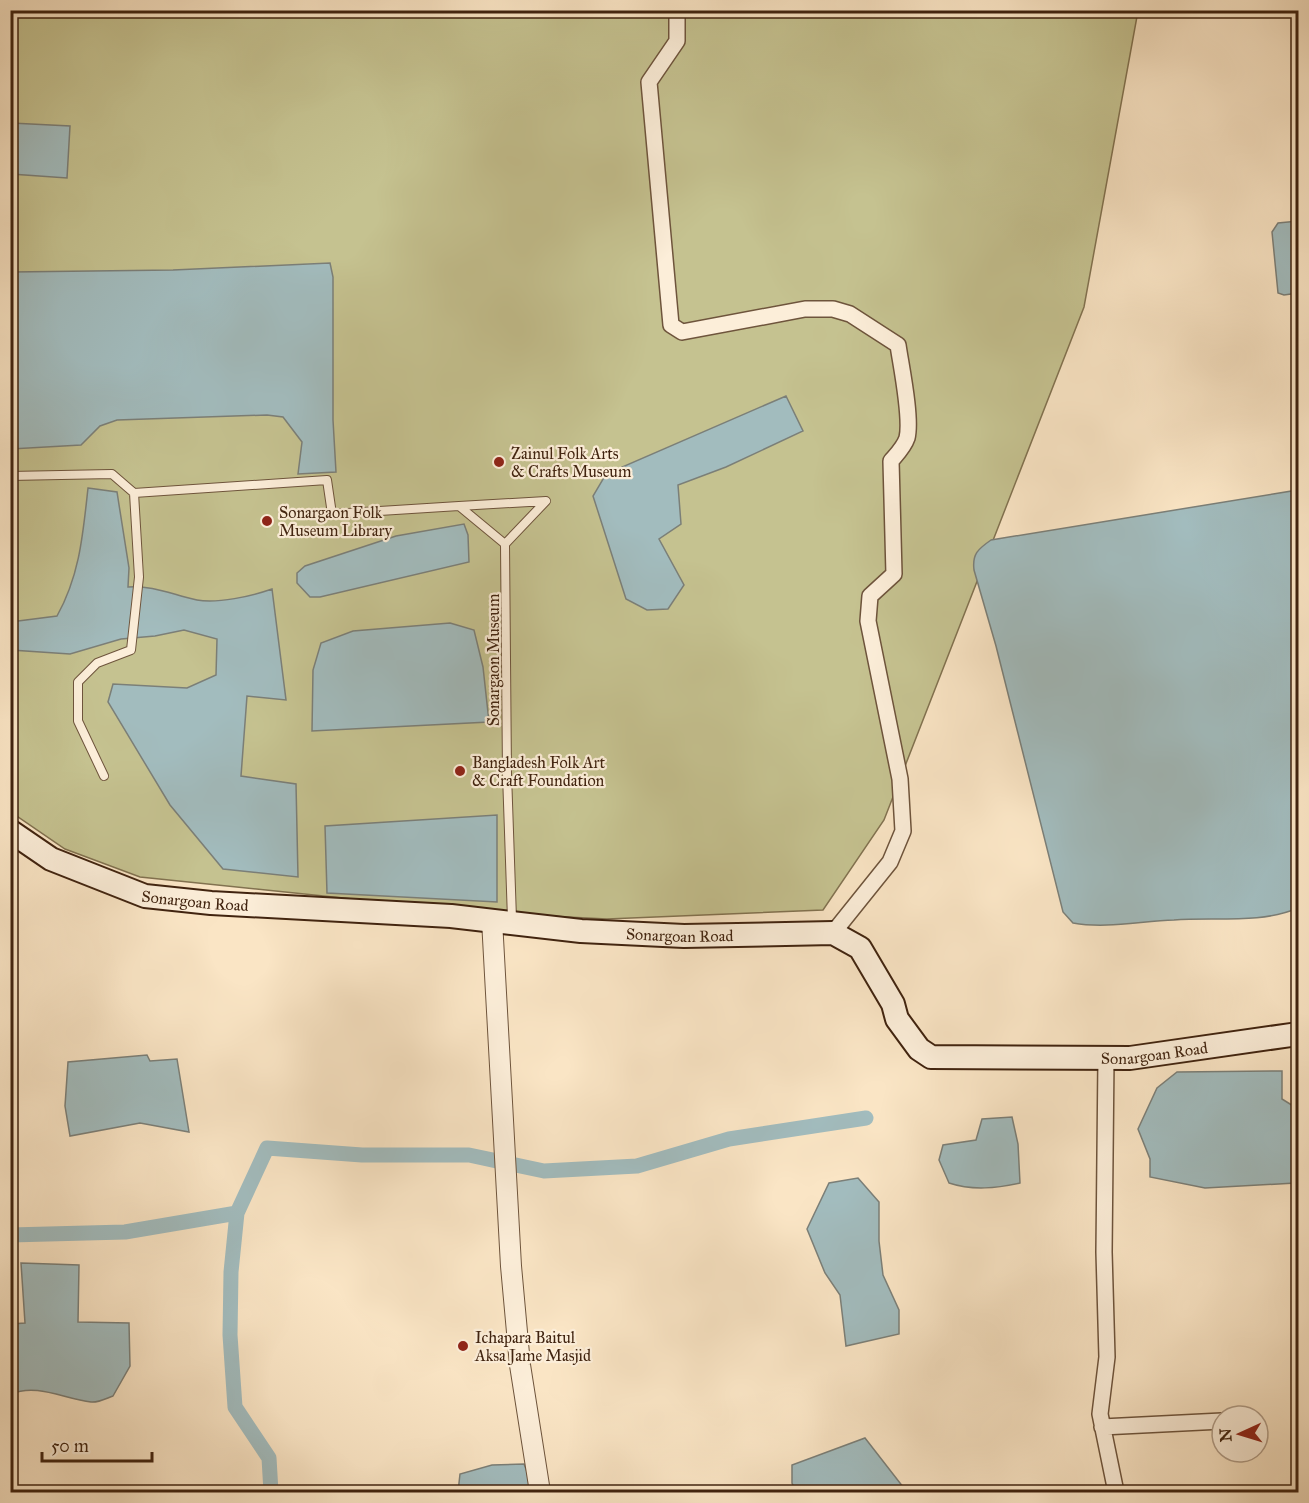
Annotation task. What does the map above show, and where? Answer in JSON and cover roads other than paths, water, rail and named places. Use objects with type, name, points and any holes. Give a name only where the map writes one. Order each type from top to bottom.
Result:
[{"type":"main road","name":"Sonargoan Road","points":[[10,831],[51,859],[145,896],[211,903],[502,920],[581,931],[637,934],[833,933],[860,948],[892,1004],[897,1019],[919,1049],[931,1057],[1130,1058],[1299,1034]]},
{"type":"street","points":[[677,10],[677,41],[649,82],[671,325],[682,332],[805,309],[833,309],[850,314],[898,345],[907,436],[901,450],[891,461],[894,574],[870,596],[868,621],[900,779],[903,831],[890,862],[833,933]]},
{"type":"street","points":[[502,920],[511,1266],[520,1365],[540,1492]]},
{"type":"street","points":[[1106,1058],[1104,1229],[1107,1357],[1100,1414],[1116,1492]]},
{"type":"street","points":[[1102,1427],[1210,1422]]},
{"type":"lane","points":[[10,476],[112,474],[134,493],[327,480],[332,514],[459,506],[546,501],[505,544],[459,506]]},
{"type":"lane","points":[[104,776],[78,721],[78,682],[97,663],[131,650],[139,577],[134,493]]},
{"type":"lane","name":"Sonargaon Museum","points":[[502,920],[507,774],[505,544]]},
{"type":"water","points":[[11,123],[70,126],[67,178],[11,174]]},
{"type":"water","points":[[1298,221],[1298,293],[1284,295],[1278,293],[1272,232],[1278,223]]},
{"type":"water","points":[[330,263],[333,277],[333,420],[336,472],[298,474],[302,442],[283,417],[267,415],[117,420],[100,426],[81,445],[11,449],[11,272],[173,270]]},
{"type":"water","points":[[786,396],[803,431],[726,467],[678,485],[681,524],[659,539],[684,585],[668,609],[647,610],[626,599],[593,496],[606,474]]},
{"type":"water","points":[[88,488],[117,492],[129,568],[128,587],[154,589],[205,601],[234,599],[272,589],[286,700],[247,696],[241,776],[296,784],[298,877],[223,869],[170,805],[108,702],[113,684],[187,688],[216,675],[217,639],[184,630],[155,636],[121,639],[70,654],[11,650],[10,620],[57,616],[65,601],[76,569]]},
{"type":"water","points":[[1298,490],[1298,908],[1284,913],[1253,918],[1174,920],[1111,925],[1073,923],[1063,912],[996,646],[974,570],[977,552],[991,540]]},
{"type":"water","points":[[464,524],[468,535],[469,562],[320,597],[310,597],[297,583],[297,573],[305,566],[396,536]]},
{"type":"water","points":[[450,623],[474,630],[483,667],[489,722],[312,731],[313,670],[321,643],[353,631]]},
{"type":"water","points":[[497,815],[497,902],[327,893],[325,826]]},
{"type":"water","points":[[147,1055],[150,1061],[177,1059],[189,1132],[140,1123],[70,1136],[65,1106],[68,1062]]},
{"type":"water","points":[[1282,1071],[1282,1099],[1298,1109],[1295,1183],[1205,1188],[1150,1177],[1150,1159],[1138,1129],[1157,1088],[1177,1072]]},
{"type":"water","points":[[1012,1117],[1018,1144],[1020,1183],[985,1188],[949,1183],[939,1160],[943,1145],[976,1140],[982,1119]]},
{"type":"water","points":[[858,1178],[879,1202],[879,1241],[883,1275],[899,1310],[899,1334],[846,1346],[840,1295],[825,1273],[807,1229],[829,1183]]},
{"type":"water","points":[[21,1263],[79,1265],[78,1322],[129,1323],[130,1366],[113,1396],[94,1402],[31,1390],[11,1394],[11,1324],[25,1323]]},
{"type":"water","points":[[865,1438],[907,1492],[796,1492],[792,1483],[792,1465]]},
{"type":"water","points":[[524,1464],[535,1492],[458,1492],[460,1474],[492,1465]]},
{"type":"waterway","points":[[10,1235],[125,1232],[237,1213],[267,1148],[362,1155],[469,1155],[544,1171],[637,1166],[729,1139],[866,1118]]},
{"type":"waterway","points":[[237,1213],[231,1272],[230,1335],[235,1407],[269,1458],[271,1492]]},
{"type":"place","name":"Zainul Folk Arts & Crafts Museum","points":[[499,462]]},
{"type":"place","name":"Sonargaon Folk Museum Library","points":[[267,521]]},
{"type":"place","name":"Bangladesh Folk Art & Craft Foundation","points":[[460,771]]},
{"type":"place","name":"Ichapara Baitul Aksa Jame Masjid","points":[[463,1346]]}]
